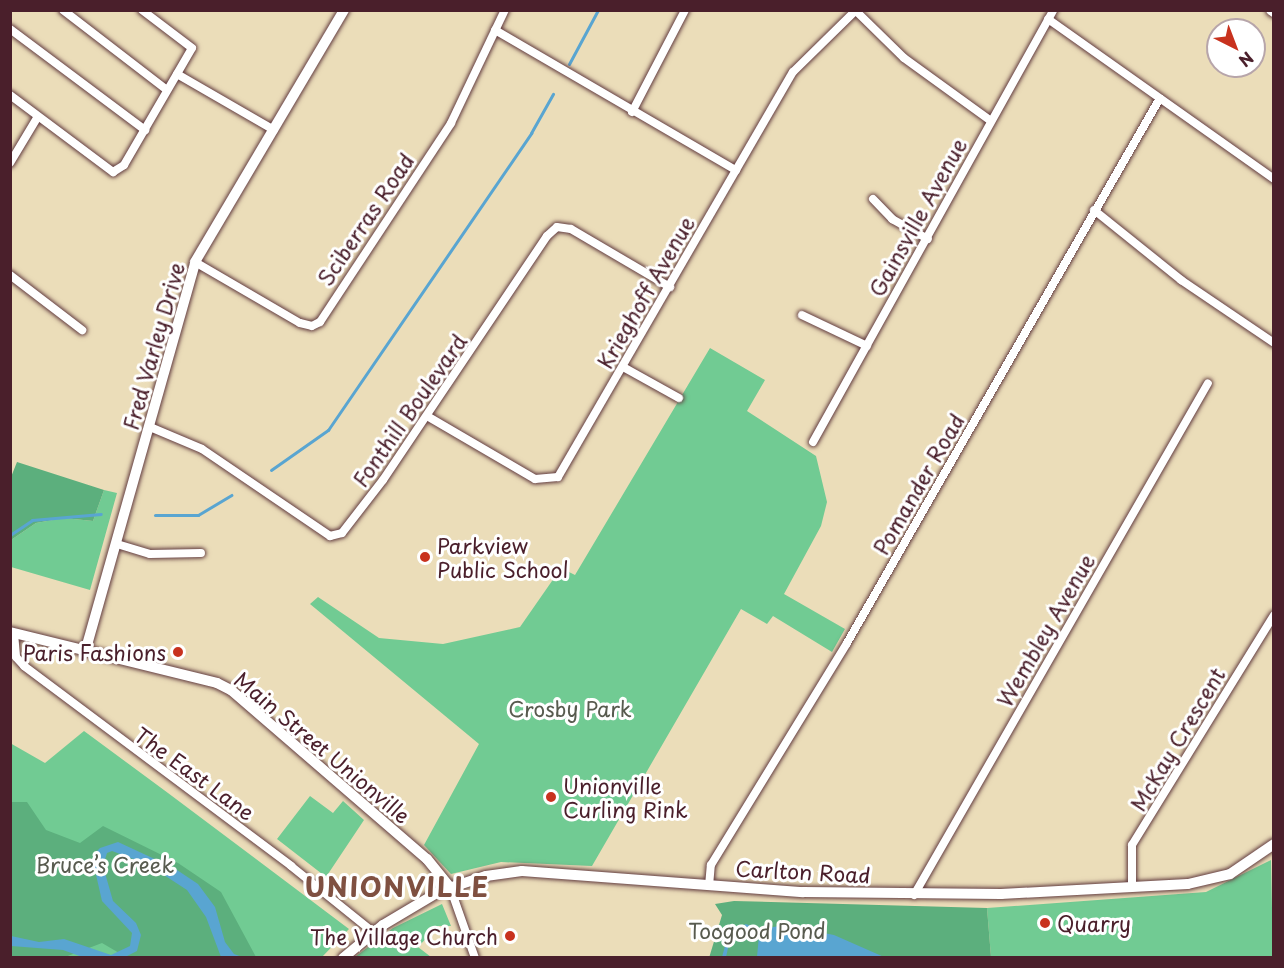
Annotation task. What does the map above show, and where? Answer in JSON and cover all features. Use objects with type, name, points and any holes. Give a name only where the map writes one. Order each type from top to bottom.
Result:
[{"type":"main road","name":"Fred Varley Drive","points":[[85,652],[195,262],[344,10]]},
{"type":"main road","name":"Main Street Unionville","points":[[12,632],[217,683],[231,690],[427,860],[450,887]]},
{"type":"main road","name":"Carlton Road","points":[[343,957],[373,932],[450,887],[486,876],[552,870],[709,886],[914,895],[1188,884],[1230,874],[1274,844]]},
{"type":"street","points":[[63,10],[167,90]]},
{"type":"street","points":[[10,94],[37,118],[112,172],[124,165],[192,48],[142,10]]},
{"type":"street","name":"Sciberras Road","points":[[195,262],[300,323],[312,326],[320,322],[446,131],[505,10]]},
{"type":"street","points":[[632,112],[685,10]]},
{"type":"street","name":"Gainsville Avenue","points":[[813,442],[928,239],[946,197],[1053,10]]},
{"type":"street","points":[[856,11],[904,58],[991,121]]},
{"type":"street","name":"Krieghoff Avenue","points":[[427,416],[535,479],[553,479],[562,472],[793,72],[856,11]]},
{"type":"street","points":[[1048,19],[1274,179]]},
{"type":"street","points":[[10,29],[145,130]]},
{"type":"street","points":[[495,30],[632,112],[736,170]]},
{"type":"street","points":[[177,74],[274,130]]},
{"type":"street","name":"Pomander Road","points":[[709,886],[711,865],[848,644],[1160,98]]},
{"type":"street","points":[[10,163],[37,118]]},
{"type":"street","points":[[873,199],[892,219],[928,239]]},
{"type":"street","points":[[1094,210],[1181,280],[1274,344]]},
{"type":"street","name":"Fonthill Boulevard","points":[[150,427],[202,449],[330,536],[349,527],[427,416],[547,236],[557,227],[572,230],[670,287]]},
{"type":"street","points":[[12,279],[81,330]]},
{"type":"street","points":[[802,315],[867,346]]},
{"type":"street","points":[[623,367],[679,398]]},
{"type":"street","name":"Wembley Avenue","points":[[914,895],[1208,383]]},
{"type":"street","points":[[117,544],[150,554],[201,553]]},
{"type":"street","name":"McKay Crescent","points":[[1132,886],[1132,845],[1274,615]]},
{"type":"street","name":"The East Lane","points":[[12,632],[16,657],[24,666],[291,866],[373,932]]},
{"type":"street","name":"Main Street Unionville","points":[[450,887],[475,957]]},
{"type":"green space","name":"Crosby Park","points":[[710,348],[765,380],[747,411],[816,456],[827,502],[821,526],[784,594],[845,629],[832,652],[773,616],[767,624],[741,609],[592,866],[501,862],[451,874],[424,845],[479,744],[310,604],[318,597],[379,638],[443,644],[520,627],[561,568],[575,575]]},
{"type":"green space","points":[[17,462],[104,490],[93,521],[64,518],[36,523],[11,540],[11,477]]},
{"type":"green space","points":[[104,490],[117,493],[90,590],[11,567],[11,540],[36,523],[64,518],[93,521]]},
{"type":"green space","name":"Bruce’s Creek","points":[[84,731],[349,929],[322,957],[11,957],[10,743],[45,763]]},
{"type":"green space","points":[[310,796],[333,813],[343,801],[364,820],[326,877],[277,839]]},
{"type":"green space","points":[[10,802],[27,802],[46,830],[80,843],[103,826],[178,863],[221,892],[256,957],[126,957],[102,943],[65,957],[11,957]]},
{"type":"green space","points":[[1271,860],[1273,957],[991,957],[987,908],[1206,892]]},
{"type":"green space","name":"Toogood Pond","points":[[734,901],[987,908],[991,957],[709,958],[722,915],[715,904]]},
{"type":"green space","points":[[442,904],[451,926],[438,926],[418,947],[431,957],[355,957],[393,928]]},
{"type":"water","points":[[118,842],[174,868],[198,884],[215,907],[225,942],[234,954],[242,957],[221,957],[206,917],[187,890],[147,864],[112,851],[107,853],[103,866],[113,901],[136,923],[141,935],[137,951],[125,957],[85,958],[63,950],[11,946],[11,936],[39,942],[64,939],[111,955],[130,946],[132,933],[102,901],[94,866],[95,853],[100,848]]},
{"type":"water","name":"Toogood Pond","points":[[746,924],[760,930],[783,925],[834,935],[884,957],[757,957],[759,935],[744,928],[731,935],[726,957],[722,957],[729,932]]},
{"type":"waterway","points":[[569,64],[598,10]]},
{"type":"waterway","points":[[271,470],[328,430],[531,133],[553,94]]},
{"type":"waterway","points":[[155,515],[198,515],[231,495]]},
{"type":"waterway","points":[[10,535],[32,520],[101,514]]},
{"type":"place","name":"Parkview Public School","points":[[425,557]]},
{"type":"place","name":"Paris Fashions","points":[[178,652]]},
{"type":"place","name":"Unionville Curling Rink","points":[[551,797]]},
{"type":"place","name":"Quarry","points":[[1045,923]]},
{"type":"place","name":"The Village Church","points":[[510,936]]},
{"type":"district","name":"UNIONVILLE","points":[[397,886]]}]
